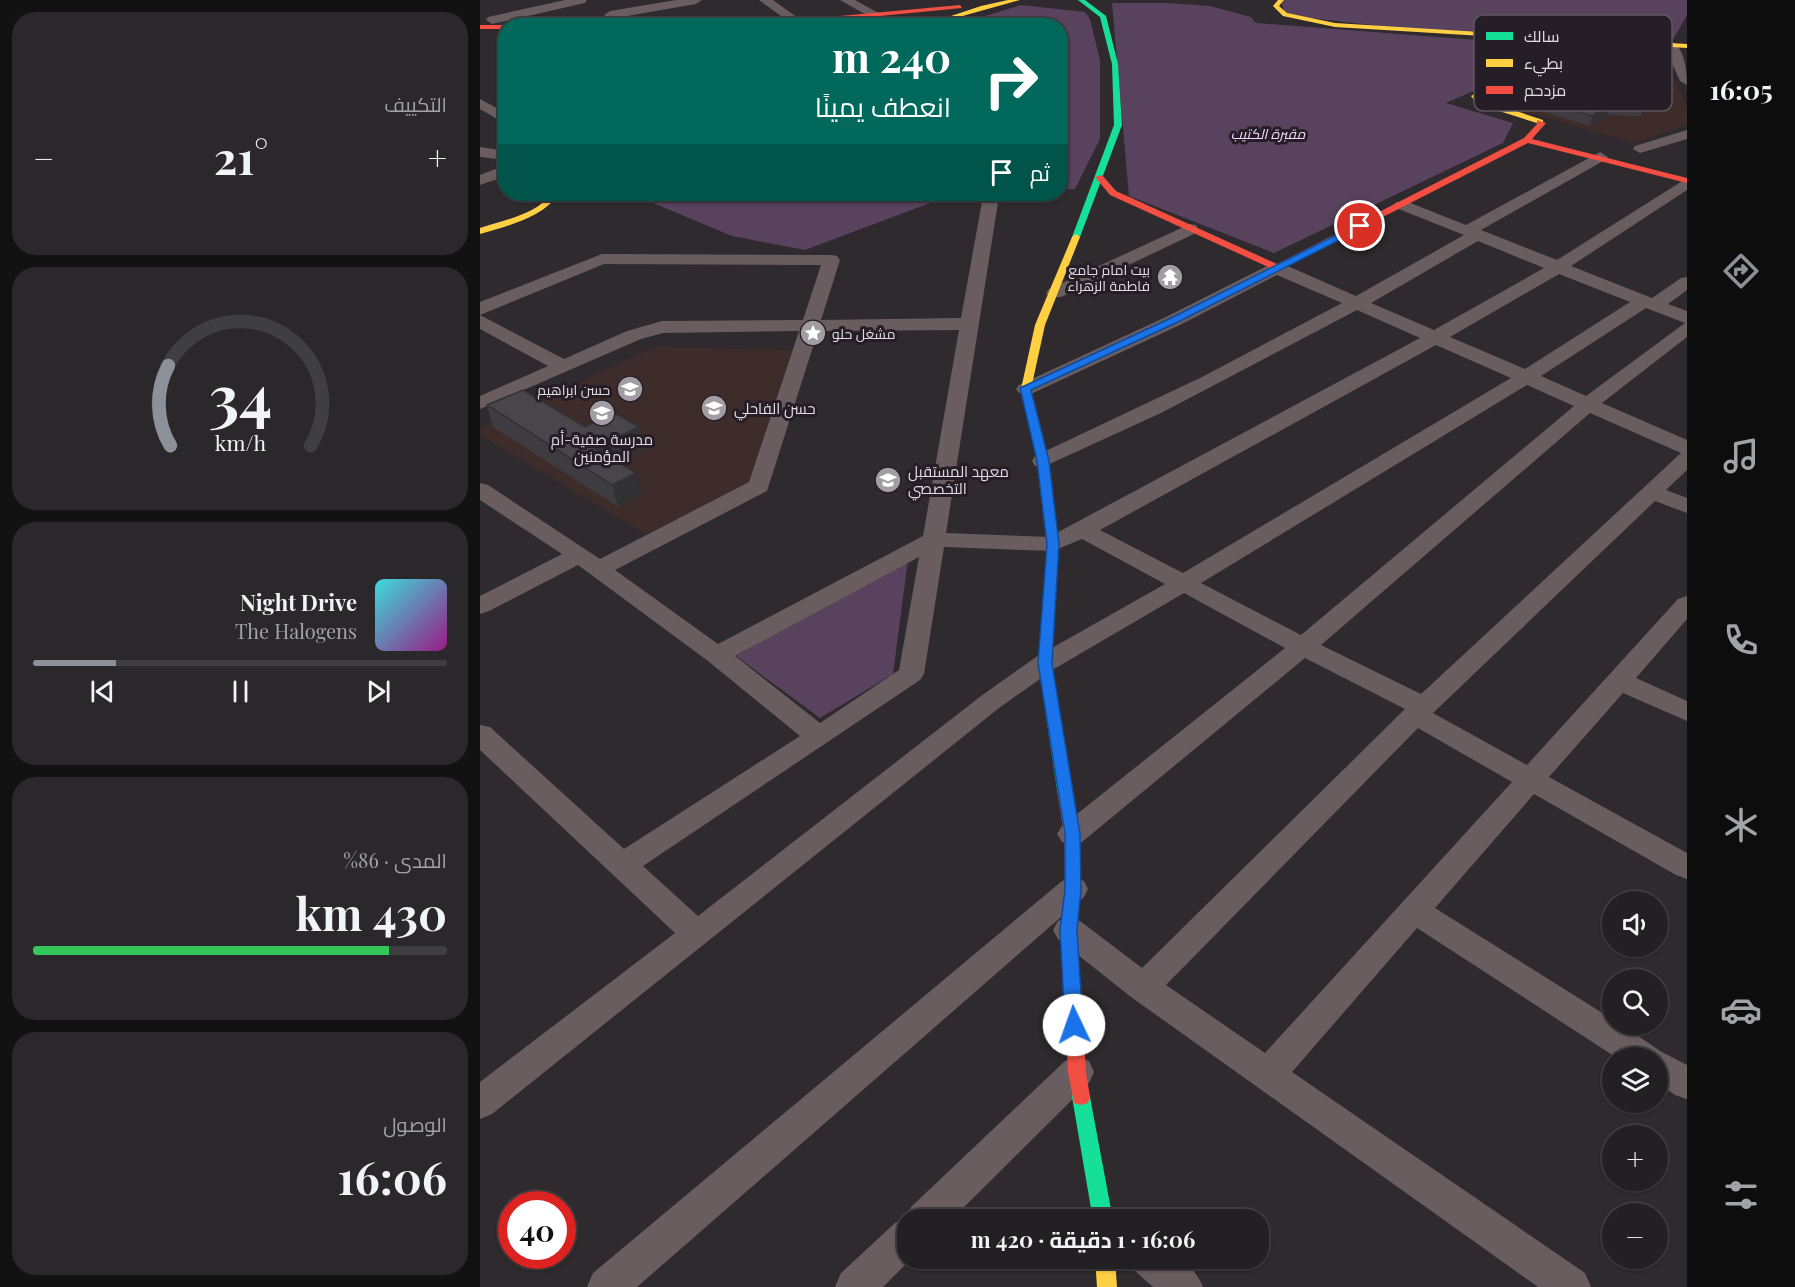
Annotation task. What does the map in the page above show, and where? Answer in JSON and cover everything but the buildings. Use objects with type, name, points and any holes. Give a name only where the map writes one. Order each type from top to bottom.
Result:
[{"type":"main road","points":[[929,18],[984,0]]},
{"type":"main road","points":[[950,18],[982,7],[1017,0]]},
{"type":"main road","points":[[1081,0],[1103,16],[1115,63],[1118,126],[1040,325],[1026,388],[1043,461],[1053,544],[1045,663],[1072,834],[1073,890],[1069,930],[1077,1072],[1101,1209]]},
{"type":"main road","points":[[1281,0],[1276,6],[1285,15],[1335,25],[1474,32]]},
{"type":"main road","points":[[836,18],[960,7]]},
{"type":"main road","points":[[610,16],[641,18]]},
{"type":"main road","points":[[1672,45],[1687,46]]},
{"type":"main road","points":[[1099,177],[1113,193],[1276,268],[1527,140],[1548,125],[1507,111]]},
{"type":"main road","points":[[1527,140],[1600,157],[1687,182]]},
{"type":"main road","points":[[1635,147],[1668,156]]},
{"type":"main road","points":[[480,221],[515,208],[526,201]]},
{"type":"main road","points":[[480,231],[531,213],[552,201]]},
{"type":"main road","points":[[1106,1269],[1107,1287]]},
{"type":"street","points":[[516,18],[581,0]]},
{"type":"street","points":[[610,16],[696,0]]},
{"type":"street","points":[[765,0],[792,18]]},
{"type":"street","points":[[846,0],[876,15]]},
{"type":"street","points":[[1672,49],[1687,81]]},
{"type":"street","points":[[480,103],[498,115]]},
{"type":"street","points":[[1635,147],[1687,134]]},
{"type":"street","points":[[480,152],[498,155]]},
{"type":"street","points":[[1043,461],[1147,414],[1357,305],[1600,157]]},
{"type":"street","points":[[480,180],[498,173]]},
{"type":"street","points":[[717,655],[932,540],[1053,544],[1083,530],[1434,338],[1558,267],[1687,182]]},
{"type":"street","points":[[622,865],[819,737],[911,674],[990,201]]},
{"type":"street","points":[[1402,205],[1687,318]]},
{"type":"street","points":[[1054,293],[1190,229]]},
{"type":"street","points":[[480,309],[602,259],[831,260],[759,486],[589,562],[480,606]]},
{"type":"street","points":[[1026,388],[1175,320],[1276,268],[1687,448]]},
{"type":"street","points":[[480,1102],[990,702],[1045,663],[1184,583],[1687,282]]},
{"type":"street","points":[[480,321],[561,365]]},
{"type":"street","points":[[480,402],[561,365],[634,335],[662,327],[969,324]]},
{"type":"street","points":[[1072,834],[1303,646],[1587,405],[1687,328]]},
{"type":"street","points":[[1143,987],[1419,711],[1687,458]]},
{"type":"street","points":[[480,490],[589,562],[717,655],[819,737]]},
{"type":"street","points":[[1653,492],[1687,506]]},
{"type":"street","points":[[1083,530],[1303,646],[1419,711],[1529,779],[1687,867]]},
{"type":"street","points":[[1268,1074],[1687,604]]},
{"type":"street","points":[[1619,680],[1687,712]]},
{"type":"street","points":[[480,734],[697,934]]},
{"type":"street","points":[[607,1287],[1073,890]]},
{"type":"street","points":[[1413,910],[1629,1047]]},
{"type":"street","points":[[1069,930],[1143,987],[1560,1284]]},
{"type":"street","points":[[935,1209],[1077,1072]]},
{"type":"street","points":[[1668,1072],[1687,1084]]},
{"type":"street","points":[[855,1287],[897,1247]]},
{"type":"street","points":[[1162,1269],[1183,1287]]},
{"type":"shaded area","points":[[1672,74],[1687,107],[1687,125],[1635,143],[1521,111],[1672,111]]},
{"type":"shaded area","name":"حسن الفاحلي","points":[[655,347],[792,350],[748,484],[646,534],[480,435],[480,428]]},
{"type":"green space","points":[[1281,0],[1687,0],[1687,15],[1672,41],[1672,15],[1474,15],[1474,34],[1414,30],[1285,15]]},
{"type":"green space","name":"مقبرة الكتيب","points":[[1112,3],[1210,6],[1251,17],[1256,23],[1474,40],[1474,91],[1446,103],[1513,123],[1503,143],[1274,253],[1129,196]]},
{"type":"green space","points":[[1021,5],[1085,12],[1090,19],[1100,60],[1100,139],[1075,189],[1068,189],[1068,18],[978,18]]},
{"type":"green space","points":[[648,201],[935,201],[805,250],[732,236]]},
{"type":"green space","points":[[908,560],[893,674],[820,718],[736,656]]},
{"type":"traffic: fast","points":[[1076,237],[1118,125],[1115,64],[1103,16],[1081,0]]},
{"type":"traffic: fast","points":[[1050,522],[1053,544],[1045,663],[1066,796]]},
{"type":"traffic: fast","points":[[1081,1097],[1101,1209]]},
{"type":"traffic: slow","points":[[948,18],[983,7],[1017,0]]},
{"type":"traffic: slow","points":[[1281,0],[1276,6],[1285,15],[1335,25],[1474,33]]},
{"type":"traffic: slow","points":[[1672,45],[1687,46]]},
{"type":"traffic: slow","points":[[1507,111],[1540,122]]},
{"type":"traffic: slow","points":[[480,231],[533,212],[550,201]]},
{"type":"traffic: slow","points":[[1050,522],[1043,461],[1026,389],[1040,325],[1076,237]]},
{"type":"traffic: slow","points":[[1106,1269],[1107,1287]]},
{"type":"traffic: jam","points":[[840,18],[960,7]]},
{"type":"traffic: jam","points":[[480,27],[498,27]]},
{"type":"traffic: jam","points":[[1099,177],[1113,193],[1277,268],[1527,140],[1542,123],[1540,122]]},
{"type":"traffic: jam","points":[[1527,140],[1687,181]]},
{"type":"traffic: jam","points":[[1066,796],[1072,834],[1073,889],[1069,930],[1077,1072],[1081,1097]]},
{"type":"place","name":"بيت امام جامع فاطمة الزهراء","points":[[1170,277]]},
{"type":"place","name":"مشغل حلو","points":[[813,333]]},
{"type":"place","name":"حسن ابراهيم","points":[[630,389]]},
{"type":"place","name":"حسن الفاحلي","points":[[714,408]]},
{"type":"place","name":"مدرسة صفية-أم المؤمنين","points":[[602,413]]},
{"type":"place","name":"معهد المستقبل التخصصي","points":[[888,480]]},
{"type":"route","points":[[1074,1025],[1069,930],[1073,890],[1072,834],[1045,663],[1053,544],[1043,461],[1026,388],[1175,320],[1360,226]]}]
